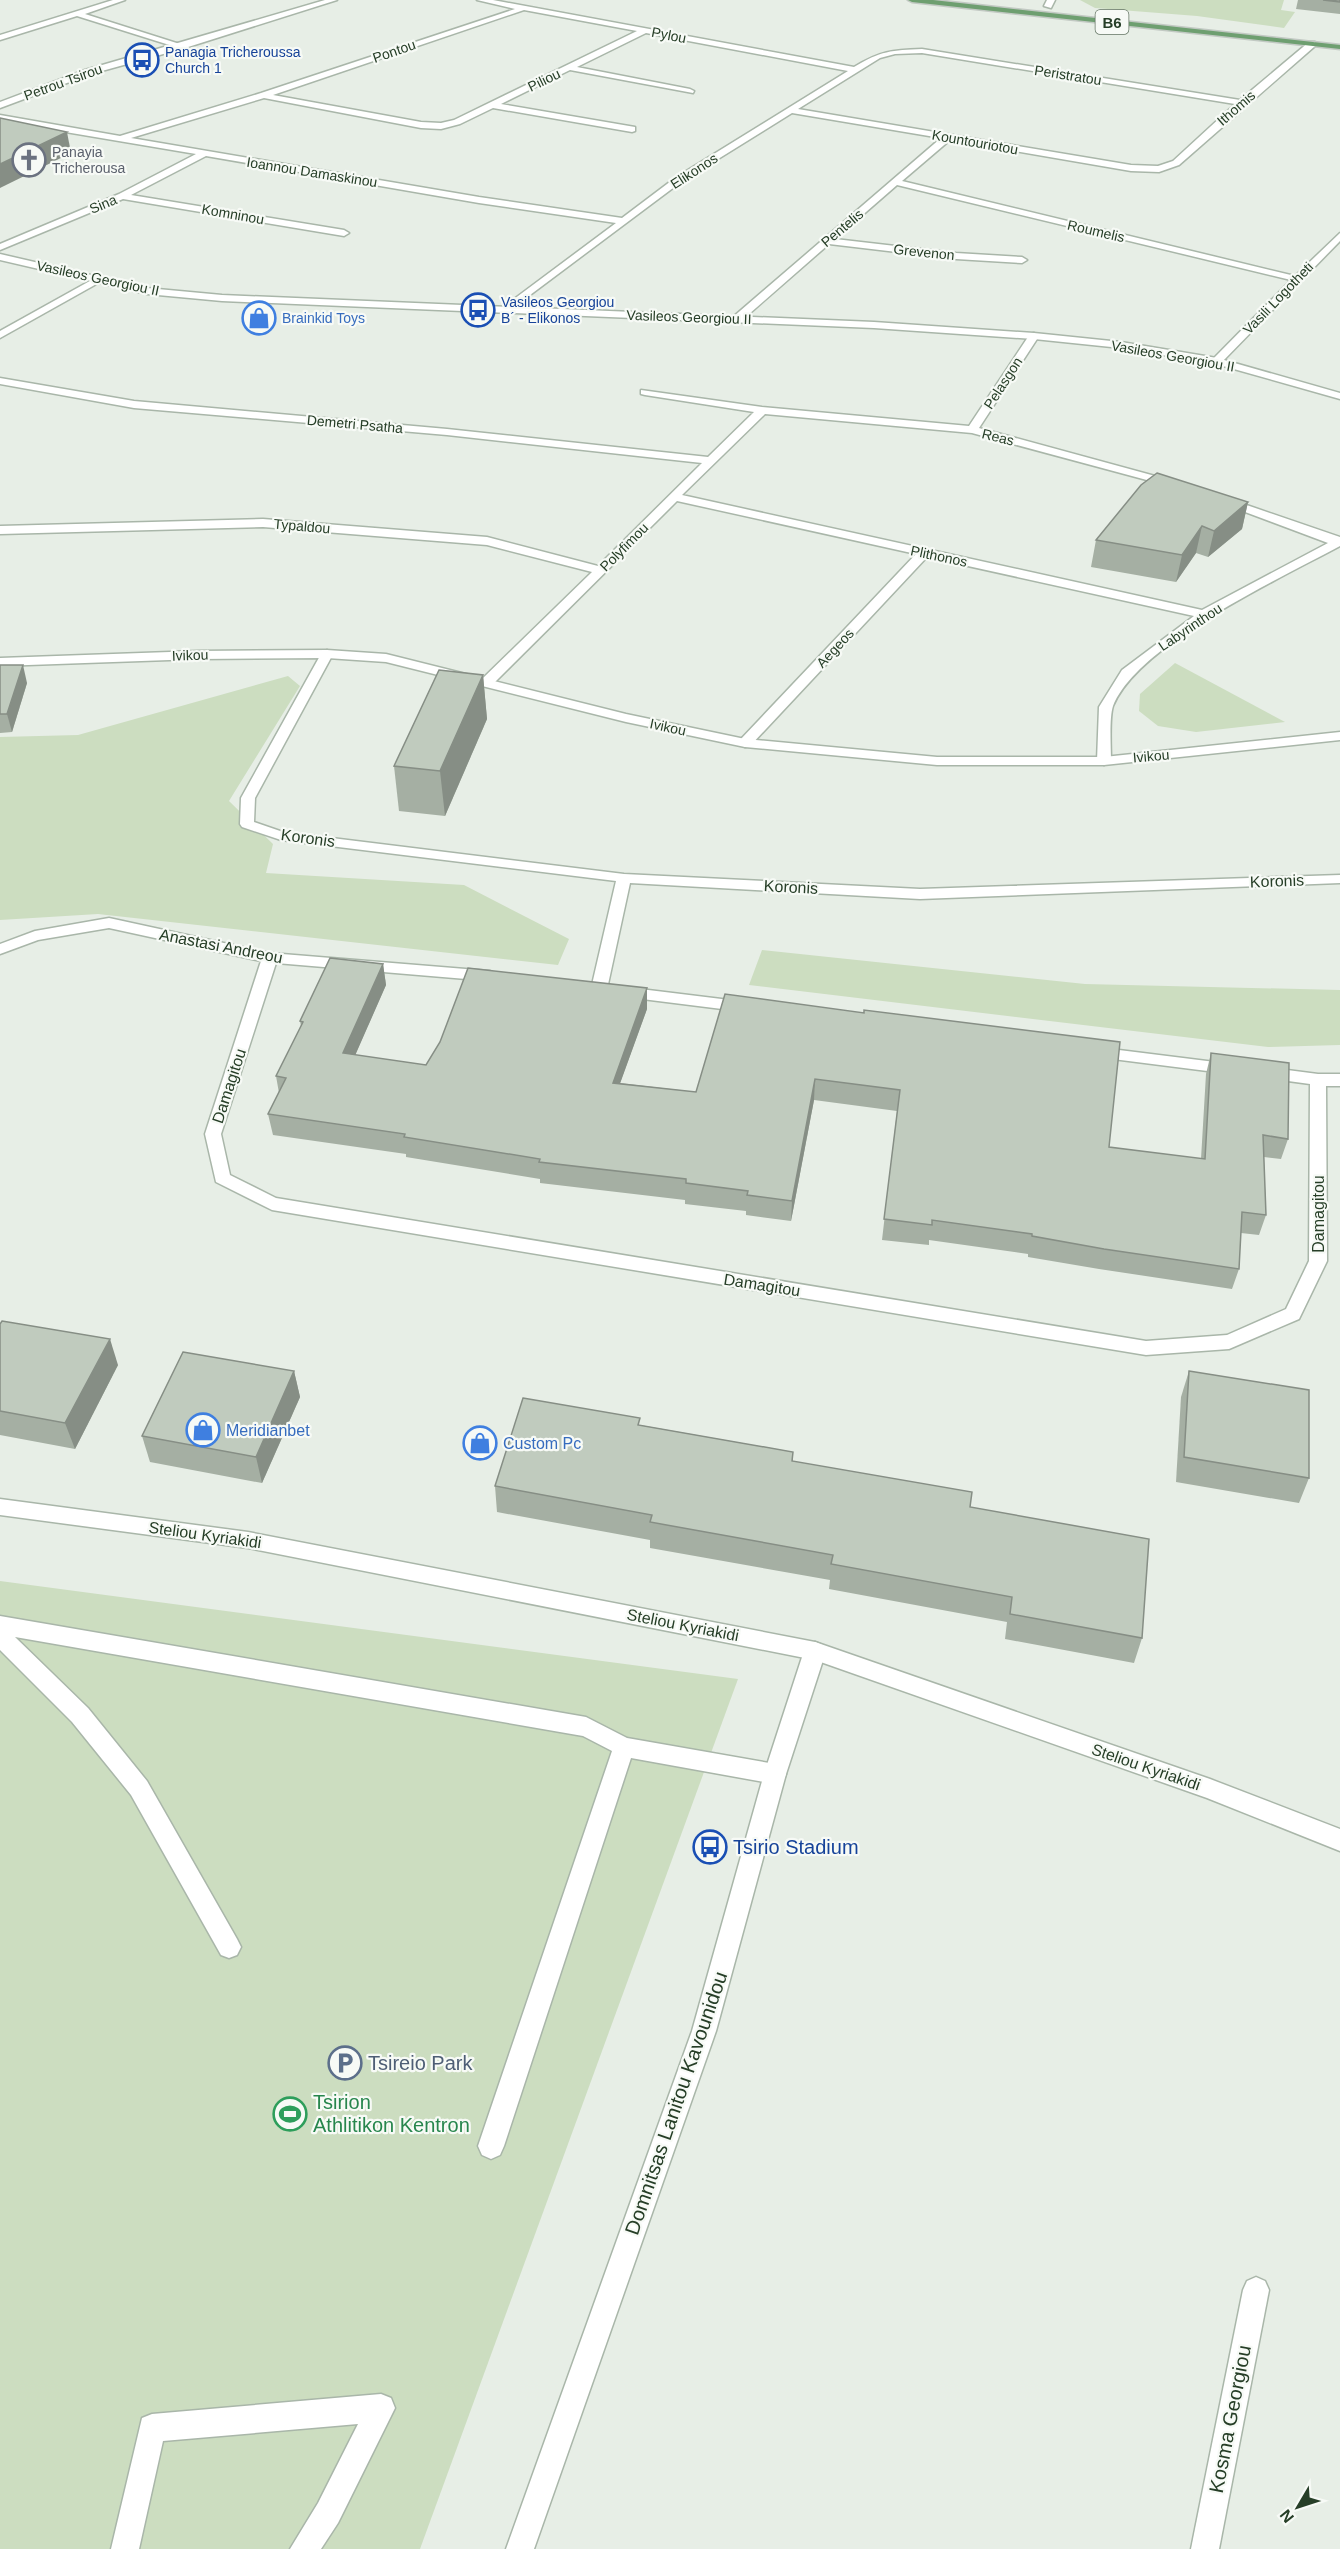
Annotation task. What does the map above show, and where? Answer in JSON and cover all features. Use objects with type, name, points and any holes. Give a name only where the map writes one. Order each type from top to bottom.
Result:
[{"type":"main road","name":"B6","points":[[912,0],[1340,47]]},
{"type":"main road","name":"B6","points":[[990,0],[1049,3],[1340,40]]},
{"type":"street","points":[[0,38],[121,0]]},
{"type":"street","name":"Petrou Tsirou","points":[[0,105],[88,72],[333,0]]},
{"type":"street","name":"Pylou","points":[[481,0],[856,70]]},
{"type":"street","name":"Pontou","points":[[119,139],[264,95],[524,8]]},
{"type":"street","points":[[78,14],[182,46]]},
{"type":"street","name":"Piliou","points":[[441,126],[457,122],[646,30]]},
{"type":"street","name":"Ithomis","points":[[1159,169],[1176,163],[1312,44]]},
{"type":"street","name":"Peristratou","points":[[895,52],[922,51],[1242,103]]},
{"type":"street","name":"Elikonos","points":[[506,310],[678,180],[877,56],[895,52]]},
{"type":"street","points":[[570,68],[690,91]]},
{"type":"street","name":"Pontou","points":[[264,95],[421,125],[441,126]]},
{"type":"street","points":[[492,105],[633,129]]},
{"type":"street","name":"Kountouriotou","points":[[791,110],[1131,168],[1159,169]]},
{"type":"street","name":"Ioannou Damaskinou","points":[[0,118],[479,200],[624,221]]},
{"type":"street","name":"Pentelis","points":[[737,319],[948,137]]},
{"type":"street","name":"Sina","points":[[0,247],[122,196],[203,154]]},
{"type":"street","name":"Roumelis","points":[[895,182],[1297,279]]},
{"type":"street","name":"Komninou","points":[[122,196],[344,233]]},
{"type":"street","name":"Vasili Logotheti","points":[[1217,362],[1340,236]]},
{"type":"street","name":"Grevenon","points":[[826,241],[956,256],[1022,260]]},
{"type":"street","name":"Vasileos Georgiou II","points":[[0,256],[147,291],[222,298],[874,325],[1034,336],[1122,345],[1217,362],[1340,396]]},
{"type":"street","points":[[0,335],[97,280]]},
{"type":"street","name":"Pelasgon","points":[[972,430],[1034,336]]},
{"type":"street","name":"Demetri Psatha","points":[[0,381],[38,390],[136,406],[461,432],[711,461]]},
{"type":"street","name":"Reas","points":[[645,392],[762,410],[972,430],[1185,488]]},
{"type":"street","name":"Polyfimou","points":[[486,682],[762,410]]},
{"type":"street","name":"Plithonos","points":[[674,497],[1204,614]]},
{"type":"street","points":[[1218,498],[1339,542]]},
{"type":"street","name":"Typaldou","points":[[0,530],[263,523],[487,541],[600,570]]},
{"type":"street","name":"Labyrinthou","points":[[1104,760],[1106,707],[1129,670],[1204,614],[1339,542]]},
{"type":"street","name":"Aegeos","points":[[745,743],[924,553]]},
{"type":"street","name":"Ivikou","points":[[0,662],[198,655],[327,654],[386,658],[626,718],[745,743],[937,761],[1104,760],[1340,736]]},
{"type":"street","name":"Koronis","points":[[327,654],[248,798],[247,824],[281,836],[624,878],[920,894],[1340,879]]},
{"type":"street","points":[[624,878],[593,988],[764,1010]]},
{"type":"street","name":"Anastasi Andreou","points":[[0,949],[35,936],[108,923],[270,958],[506,978]]},
{"type":"street","name":"Damagitou","points":[[270,958],[213,1134],[222,1178],[272,1204],[1146,1348],[1228,1342],[1293,1314],[1318,1261],[1318,1080]]},
{"type":"street","points":[[1082,1050],[1318,1080],[1340,1080]]},
{"type":"street","name":"Steliou Kyriakidi","points":[[0,1508],[248,1540],[815,1651],[1209,1789],[1340,1840]]},
{"type":"street","points":[[0,1625],[586,1727],[624,1748],[775,1774]]},
{"type":"street","points":[[0,1636],[80,1715],[139,1788],[229,1947]]},
{"type":"street","name":"Domnitsas Lanitou Kavounidou","points":[[520,2549],[704,2031],[775,1774],[815,1651]]},
{"type":"street","points":[[491,2146],[624,1748]]},
{"type":"street","name":"Kosma Georgiou","points":[[1204,2549],[1256,2290]]},
{"type":"street","points":[[125,2549],[152,2428],[381,2408],[328,2513],[304,2549]]},
{"type":"green space","points":[[1080,0],[1284,0],[1281,10],[1295,12],[1284,28],[1197,16],[1095,8]]},
{"type":"green space","points":[[1175,663],[1285,722],[1196,732],[1158,726],[1139,711],[1140,694]]},
{"type":"green space","points":[[288,676],[300,686],[229,801],[273,844],[266,873],[464,885],[569,939],[558,965],[98,914],[0,920],[0,737],[78,735]]},
{"type":"green space","points":[[762,950],[1085,984],[1340,990],[1340,1045],[1268,1047],[749,985]]},
{"type":"green space","name":"Tsirion Athlitikon Kentron","points":[[0,1581],[738,1679],[420,2549],[0,2549]]},
{"type":"building","points":[[0,118],[67,132],[0,164]]},
{"type":"building","points":[[1157,473],[1248,502],[1214,531],[1202,526],[1182,555],[1096,540],[1141,485]]},
{"type":"building","points":[[0,665],[23,665],[7,714],[0,714]]},
{"type":"building","points":[[439,670],[483,675],[440,771],[394,766]]},
{"type":"building","points":[[330,958],[383,964],[343,1053],[426,1065],[440,1042],[468,968],[647,988],[613,1083],[696,1092],[725,994],[864,1013],[864,1010],[1120,1042],[1109,1147],[1205,1159],[1211,1053],[1289,1063],[1288,1139],[1263,1135],[1266,1215],[1242,1212],[1239,1269],[1104,1249],[1032,1236],[1032,1234],[932,1220],[932,1225],[884,1219],[900,1090],[815,1079],[792,1201],[747,1195],[748,1191],[686,1183],[686,1179],[539,1162],[540,1159],[404,1137],[405,1134],[268,1114],[286,1078],[276,1076],[303,1022],[300,1021]]},
{"type":"building","points":[[2,1321],[110,1339],[65,1423],[0,1411],[0,1324]]},
{"type":"building","points":[[183,1352],[294,1371],[256,1457],[142,1436]]},
{"type":"building","points":[[1189,1371],[1309,1390],[1309,1478],[1184,1457]]},
{"type":"building","points":[[523,1398],[640,1418],[638,1425],[793,1452],[792,1461],[972,1492],[970,1507],[1149,1539],[1142,1638],[1010,1614],[1012,1597],[831,1564],[833,1555],[650,1522],[652,1515],[495,1486]]},
{"type":"place","name":"Panagia Tricheroussa Church 1","points":[[142,60]]},
{"type":"place","name":"Panayia Tricherousa","points":[[29,160]]},
{"type":"place","name":"Vasileos Georgiou B´ - Elikonos","points":[[478,310]]},
{"type":"place","name":"Brainkid Toys","points":[[259,318]]},
{"type":"place","name":"Meridianbet","points":[[203,1430]]},
{"type":"place","name":"Custom Pc","points":[[480,1443]]},
{"type":"place","name":"Tsirio Stadium","points":[[710,1847]]},
{"type":"place","name":"Tsireio Park","points":[[345,2063]]},
{"type":"place","name":"Tsirion Athlitikon Kentron","points":[[290,2114]]}]
